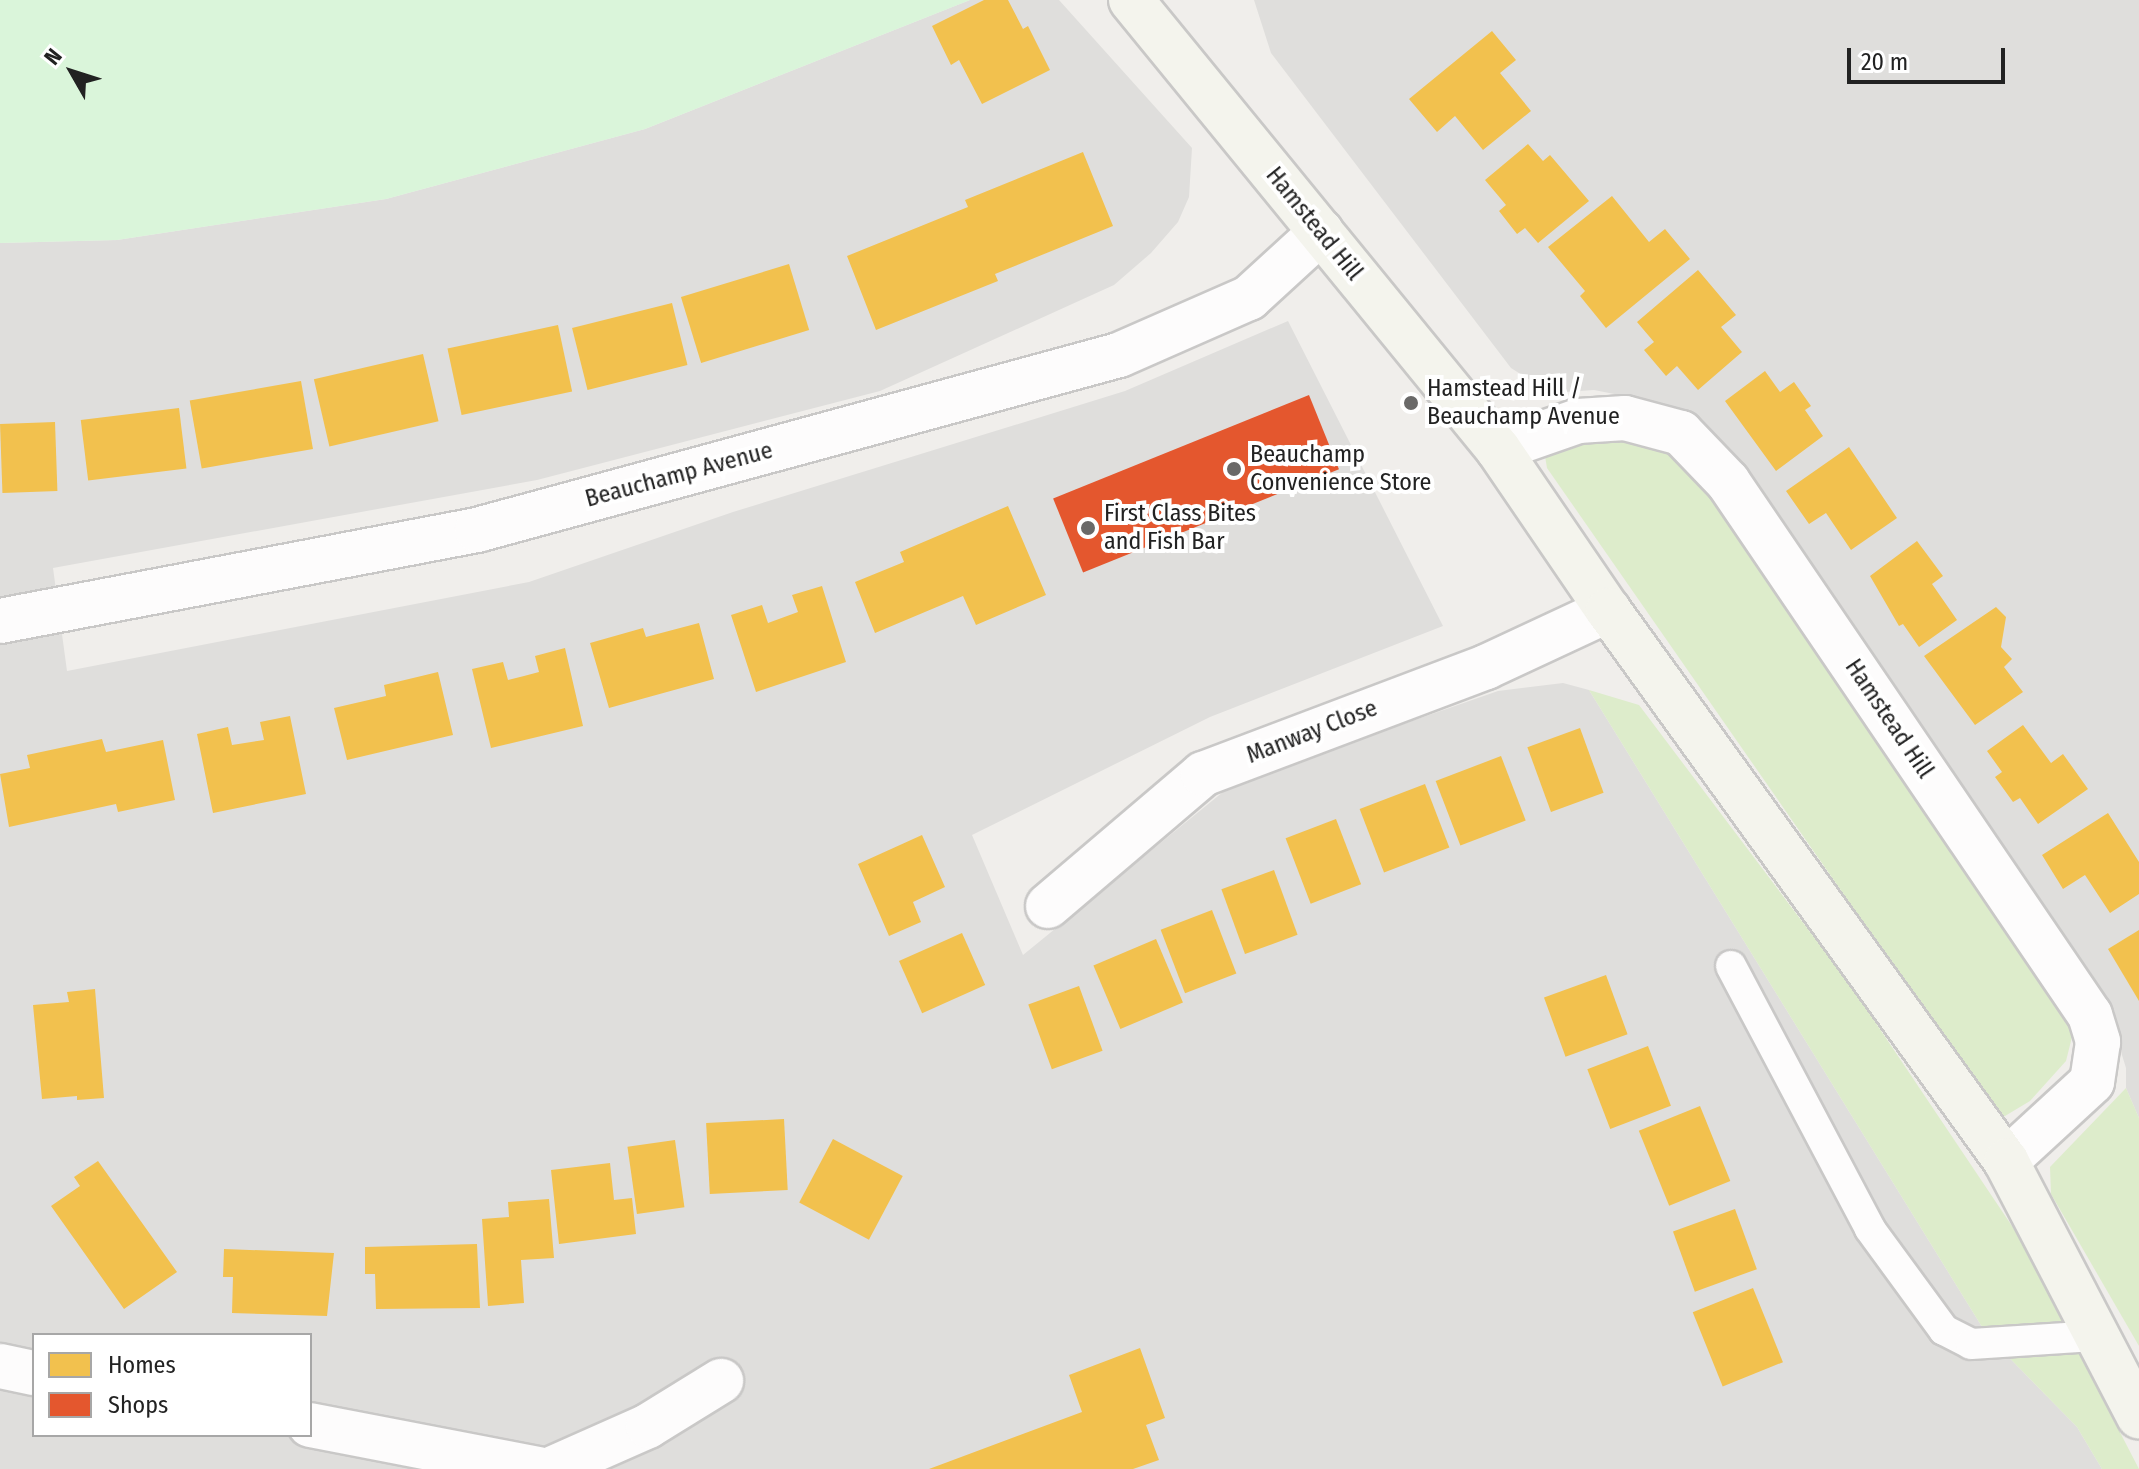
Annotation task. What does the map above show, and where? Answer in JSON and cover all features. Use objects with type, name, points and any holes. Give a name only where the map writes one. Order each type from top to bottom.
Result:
[{"type":"main road","name":"Hamstead Hill","points":[[1131,0],[1498,449],[1608,610],[2006,1161],[2094,1336],[2139,1416]]},
{"type":"street","name":"Beauchamp Avenue","points":[[0,621],[477,530],[1119,355],[1249,298],[1321,232]]},
{"type":"street","name":"Hamstead Hill","points":[[1498,449],[1578,421],[1625,418],[1681,433],[1728,482],[2090,1015],[2098,1042],[2092,1082],[2006,1161]]},
{"type":"street","name":"Manway Close","points":[[1048,906],[1203,774],[1486,667],[1608,610]]},
{"type":"street","points":[[0,1366],[32,1373]]},
{"type":"street","points":[[551,1469],[648,1426],[721,1381]]},
{"type":"street","points":[[312,1425],[539,1469]]},
{"type":"lane","points":[[1731,966],[1870,1229],[1944,1330],[1971,1344],[2094,1336]]},
{"type":"shaded area","points":[[970,0],[1059,0],[1192,148],[1189,197],[1178,222],[1151,253],[1114,285],[880,391],[537,480],[53,568],[67,671],[529,582],[733,512],[1125,391],[1288,321],[1443,626],[1210,717],[972,835],[1023,955],[1234,783],[1498,691],[1563,683],[1589,690],[1987,1335],[2077,1427],[2102,1469],[0,1469],[0,243],[117,240],[386,199],[645,129]]},
{"type":"shaded area","points":[[1254,0],[2139,0],[2139,1118],[2126,1088],[2126,1068],[2118,1042],[1704,434],[1655,402],[1594,390],[1551,393],[1511,368],[1271,53]]},
{"type":"green space","points":[[0,0],[970,0],[645,129],[386,199],[117,240],[0,243]]},
{"type":"green space","points":[[1634,428],[1687,456],[2068,1011],[2072,1037],[2066,1061],[2030,1101],[2000,1119],[1547,468],[1545,456],[1587,435]]},
{"type":"green space","points":[[1589,690],[1639,705],[1853,989],[2018,1235],[2139,1469],[2102,1469],[2077,1427],[1987,1335]]},
{"type":"green space","points":[[2126,1088],[2139,1118],[2139,1346],[2051,1194],[2050,1167]]},
{"type":"building: Homes","points":[[984,0],[1008,0],[1023,29],[1028,26],[1050,70],[982,104],[959,60],[951,65],[932,26]]},
{"type":"building: Homes","points":[[1492,31],[1516,60],[1500,73],[1531,111],[1483,150],[1455,116],[1437,132],[1409,99]]},
{"type":"building: Homes","points":[[1528,144],[1543,161],[1550,155],[1589,201],[1538,243],[1525,228],[1517,234],[1499,211],[1506,205],[1485,180]]},
{"type":"building: Homes","points":[[1083,152],[1113,226],[995,274],[998,281],[876,330],[847,256],[968,207],[965,200]]},
{"type":"building: Homes","points":[[1612,196],[1649,242],[1665,229],[1690,259],[1606,328],[1580,296],[1585,291],[1548,247]]},
{"type":"building: Homes","points":[[789,264],[809,330],[701,363],[681,297]]},
{"type":"building: Homes","points":[[1698,270],[1736,315],[1721,327],[1742,352],[1698,390],[1677,366],[1666,376],[1644,350],[1654,342],[1637,322]]},
{"type":"building: Homes","points":[[672,303],[687,365],[588,390],[572,328]]},
{"type":"building: Homes","points":[[558,325],[572,392],[462,415],[447,348]]},
{"type":"building: Homes","points":[[423,354],[439,421],[329,446],[314,379]]},
{"type":"building: Homes","points":[[1765,371],[1780,392],[1794,382],[1811,406],[1805,410],[1823,436],[1776,471],[1725,401]]},
{"type":"building: Homes","points":[[301,381],[313,449],[202,469],[190,401]]},
{"type":"building: Homes","points":[[179,408],[186,469],[88,481],[81,420]]},
{"type":"building: Homes","points":[[55,422],[57,491],[2,493],[0,424]]},
{"type":"building: Homes","points":[[1849,447],[1897,518],[1851,550],[1826,513],[1809,524],[1786,491]]},
{"type":"building: Homes","points":[[1008,506],[1046,595],[976,625],[963,596],[875,633],[855,582],[904,562],[900,552]]},
{"type":"building: Homes","points":[[1917,541],[1943,576],[1932,584],[1957,620],[1919,647],[1903,624],[1899,626],[1870,576]]},
{"type":"building: Homes","points":[[822,586],[846,662],[756,692],[731,615],[762,605],[768,623],[798,612],[792,595]]},
{"type":"building: Homes","points":[[1996,607],[2006,617],[2001,647],[2012,659],[2004,667],[2023,692],[1975,725],[1924,656]]},
{"type":"building: Homes","points":[[699,623],[714,679],[609,708],[590,643],[643,628],[646,637]]},
{"type":"building: Homes","points":[[565,648],[583,726],[491,748],[472,669],[503,662],[508,680],[539,672],[535,656]]},
{"type":"building: Homes","points":[[438,672],[453,735],[347,760],[334,708],[386,696],[384,685]]},
{"type":"building: Homes","points":[[290,716],[306,794],[213,813],[197,734],[228,727],[232,745],[264,740],[260,722]]},
{"type":"building: Homes","points":[[2023,725],[2051,763],[2063,754],[2088,789],[2038,824],[2020,798],[2013,802],[1995,777],[2002,772],[1987,751]]},
{"type":"building: Homes","points":[[1580,728],[1604,793],[1551,812],[1527,747]]},
{"type":"building: Homes","points":[[102,739],[106,752],[163,740],[175,800],[118,812],[116,804],[9,827],[0,774],[30,768],[27,755]]},
{"type":"building: Homes","points":[[1501,756],[1526,820],[1460,846],[1436,781]]},
{"type":"building: Homes","points":[[1425,784],[1449,847],[1384,873],[1360,809]]},
{"type":"building: Homes","points":[[2108,813],[2139,862],[2139,894],[2110,913],[2085,875],[2063,889],[2042,855]]},
{"type":"building: Homes","points":[[1336,819],[1361,884],[1311,904],[1286,838]]},
{"type":"building: Homes","points":[[922,835],[945,887],[913,902],[921,922],[889,936],[858,864]]},
{"type":"building: Homes","points":[[1274,870],[1298,935],[1245,954],[1221,889]]},
{"type":"building: Homes","points":[[1212,910],[1236,973],[1185,993],[1161,930]]},
{"type":"building: Homes","points":[[2139,930],[2139,1001],[2108,949]]},
{"type":"building: Homes","points":[[962,933],[985,985],[922,1013],[899,961]]},
{"type":"building: Homes","points":[[1156,939],[1183,1003],[1120,1029],[1093,966]]},
{"type":"building: Homes","points":[[1606,975],[1628,1034],[1566,1057],[1544,998]]},
{"type":"building: Homes","points":[[1079,986],[1103,1051],[1052,1069],[1028,1004]]},
{"type":"building: Homes","points":[[95,989],[104,1098],[77,1100],[77,1096],[42,1099],[33,1005],[69,1002],[67,992]]},
{"type":"building: Homes","points":[[1648,1046],[1671,1106],[1610,1129],[1587,1069]]},
{"type":"building: Homes","points":[[1700,1106],[1730,1181],[1669,1206],[1639,1131]]},
{"type":"building: Homes","points":[[784,1119],[788,1190],[710,1194],[706,1123]]},
{"type":"building: Homes","points":[[833,1139],[903,1176],[869,1240],[799,1203]]},
{"type":"building: Homes","points":[[675,1140],[684,1207],[637,1214],[627,1147]]},
{"type":"building: Homes","points":[[98,1161],[177,1272],[124,1309],[51,1206],[80,1186],[74,1177]]},
{"type":"building: Homes","points":[[610,1163],[614,1200],[632,1198],[636,1234],[559,1244],[551,1170]]},
{"type":"building: Homes","points":[[549,1199],[554,1258],[521,1260],[524,1303],[488,1306],[482,1219],[509,1217],[508,1202]]},
{"type":"building: Homes","points":[[1735,1209],[1757,1269],[1695,1292],[1673,1232]]},
{"type":"building: Homes","points":[[477,1244],[480,1308],[376,1309],[375,1274],[365,1274],[365,1247]]},
{"type":"building: Homes","points":[[224,1249],[334,1253],[327,1316],[232,1313],[233,1277],[223,1277]]},
{"type":"building: Homes","points":[[1753,1288],[1783,1362],[1723,1387],[1693,1312]]},
{"type":"building: Homes","points":[[1140,1348],[1165,1418],[1146,1425],[1159,1460],[1133,1469],[929,1469],[1082,1412],[1069,1375]]},
{"type":"building: Shops","points":[[1309,395],[1339,469],[1083,573],[1053,498]]},
{"type":"place","name":"Hamstead Hill / Beauchamp Avenue","points":[[1411,403]]},
{"type":"place","name":"Beauchamp Convenience Store","points":[[1234,469]]},
{"type":"place","name":"First Class Bites and Fish Bar","points":[[1088,528]]}]
